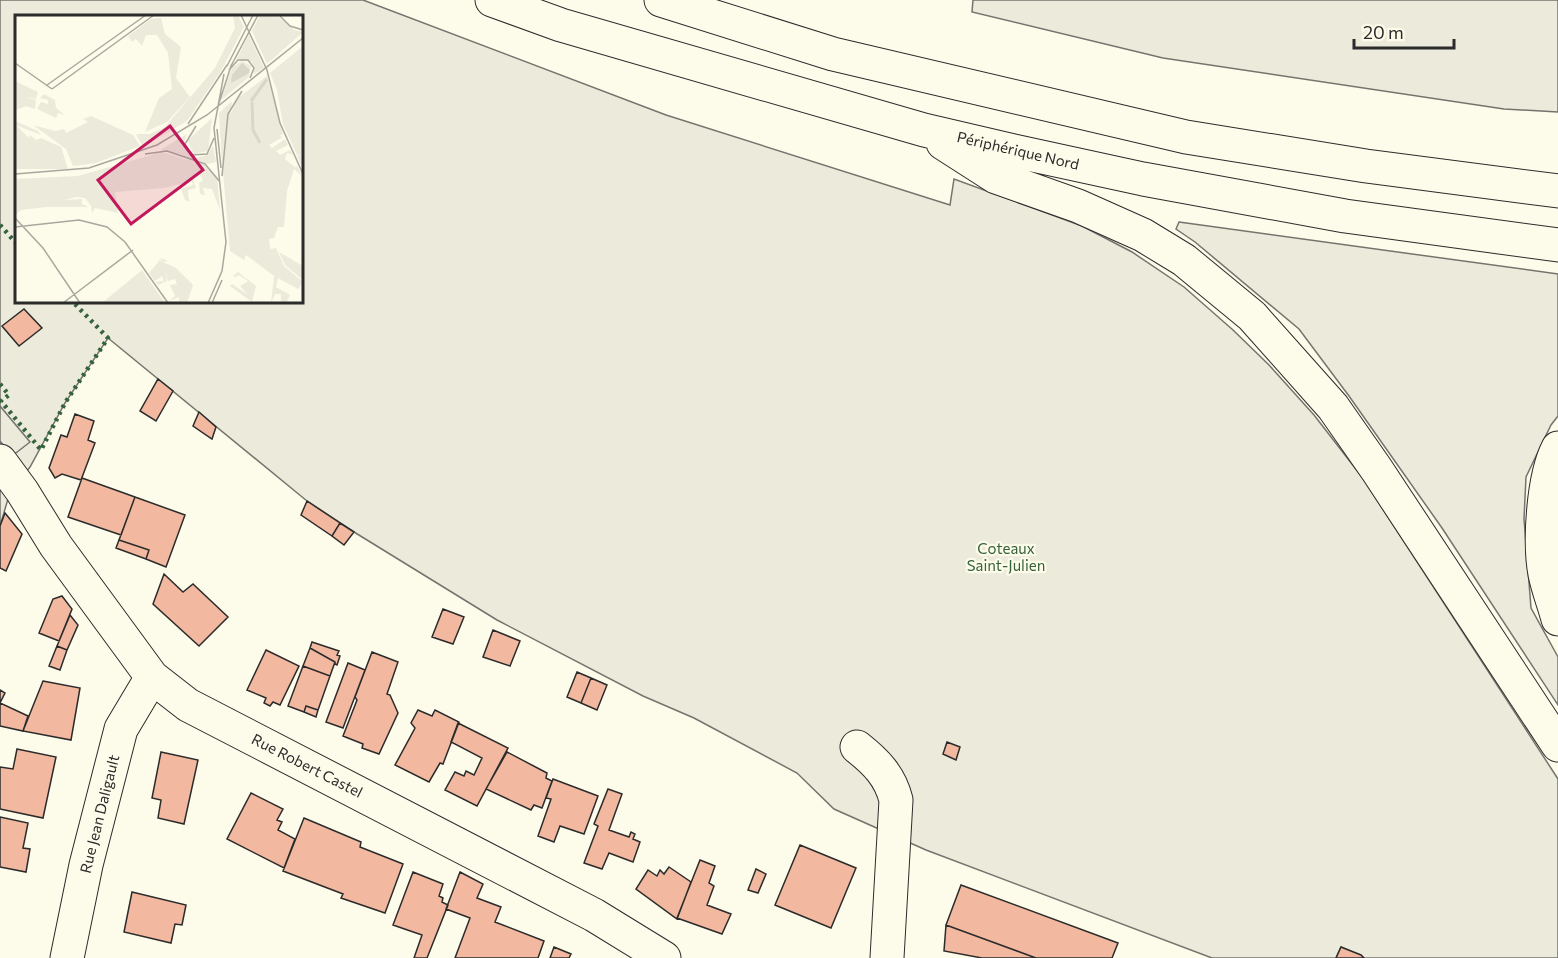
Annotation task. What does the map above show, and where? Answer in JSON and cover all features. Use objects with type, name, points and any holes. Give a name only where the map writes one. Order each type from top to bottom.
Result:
[{"type":"main road","name":"Périphérique Nord","points":[[492,0],[561,25],[924,130],[1143,179],[1345,216],[1558,244]]},
{"type":"main road","points":[[661,0],[833,54],[1186,137],[1366,166],[1558,191]]},
{"type":"main road","points":[[924,130],[996,177],[1078,206],[1143,235],[1184,260],[1252,316],[1333,407],[1558,745]]},
{"type":"main road","points":[[1558,448],[1554,456],[1546,493],[1542,544],[1545,575],[1558,619]]},
{"type":"main road","name":"Rue Robert Castel","points":[[0,461],[22,491],[56,546],[152,677],[188,705],[594,915],[664,958]]},
{"type":"main road","name":"Rue Jean Daligault","points":[[67,958],[86,865],[120,729],[152,677]]},
{"type":"main road","points":[[857,747],[878,764],[889,780],[896,800],[888,958]]},
{"type":"green space","name":"Coteaux Saint-Julien","points":[[0,0],[363,0],[666,115],[950,205],[954,179],[1082,226],[1132,252],[1184,287],[1269,365],[1314,415],[1362,477],[1558,779],[1558,958],[1364,958],[1341,947],[1336,958],[1212,958],[926,850],[834,809],[797,773],[694,718],[643,696],[497,620],[354,532],[307,501],[108,338],[65,403],[30,467],[10,492],[0,526]]},
{"type":"green space","points":[[973,0],[1558,0],[1558,112],[1504,109],[1163,58],[972,12]]},
{"type":"green space","points":[[1179,222],[1558,274],[1558,416],[1551,425],[1526,477],[1524,519],[1531,608],[1558,657],[1558,705],[1442,528],[1299,329],[1195,242],[1176,229]]},
{"type":"shaded area","points":[[0,406],[30,442],[12,456],[0,441]]},
{"type":"building","points":[[24,309],[42,328],[19,346],[2,326]]},
{"type":"building","points":[[158,379],[173,391],[156,421],[140,411]]},
{"type":"building","points":[[199,412],[216,427],[212,439],[193,426]]},
{"type":"building","points":[[75,414],[94,421],[88,440],[95,443],[81,480],[62,474],[55,478],[49,468],[61,435],[67,437]]},
{"type":"building","points":[[82,478],[135,497],[121,535],[68,517]]},
{"type":"building","points":[[135,497],[185,515],[166,567],[146,559],[149,550],[119,540]]},
{"type":"building","points":[[307,501],[340,523],[332,536],[301,515]]},
{"type":"building","points":[[5,513],[22,534],[6,571],[0,568],[0,526]]},
{"type":"building","points":[[340,523],[354,532],[344,545],[332,536]]},
{"type":"building","points":[[119,540],[149,550],[146,559],[116,548]]},
{"type":"building","points":[[164,574],[183,592],[193,584],[228,617],[199,646],[153,604]]},
{"type":"building","points":[[62,596],[72,609],[59,641],[39,633],[53,599]]},
{"type":"building","points":[[443,609],[464,617],[453,644],[432,637]]},
{"type":"building","points":[[70,615],[78,625],[67,650],[57,646]]},
{"type":"building","points":[[493,630],[520,641],[510,666],[483,657]]},
{"type":"building","points":[[312,642],[339,651],[337,665],[310,648]]},
{"type":"building","points":[[57,646],[67,650],[60,670],[49,666]]},
{"type":"building","points":[[310,648],[335,662],[330,676],[303,666]]},
{"type":"building","points":[[266,650],[299,666],[280,705],[273,702],[270,706],[264,703],[266,698],[247,690]]},
{"type":"building","points":[[372,652],[398,662],[387,694],[390,695],[398,713],[379,754],[362,748],[363,744],[343,736]]},
{"type":"building","points":[[348,663],[365,670],[343,728],[326,722]]},
{"type":"building","points":[[303,666],[330,676],[318,710],[306,706],[304,712],[288,706]]},
{"type":"building","points":[[577,672],[591,678],[581,703],[567,697]]},
{"type":"building","points":[[591,678],[607,685],[597,710],[581,703]]},
{"type":"building","points":[[43,681],[80,688],[71,740],[23,731]]},
{"type":"building","points":[[0,690],[5,693],[0,703]]},
{"type":"building","points":[[0,703],[28,716],[23,731],[0,726]]},
{"type":"building","points":[[306,706],[318,710],[316,717],[304,712]]},
{"type":"building","points":[[418,710],[432,716],[435,710],[459,722],[443,764],[440,763],[429,782],[395,765],[415,728],[411,723]]},
{"type":"building","points":[[458,723],[508,748],[477,806],[445,790],[455,772],[464,776],[466,771],[474,775],[482,758],[451,742]]},
{"type":"building","points":[[947,742],[960,747],[956,760],[943,754]]},
{"type":"building","points":[[17,749],[56,757],[43,818],[0,809],[0,767],[13,769]]},
{"type":"building","points":[[161,752],[198,760],[184,824],[158,818],[161,800],[152,798]]},
{"type":"building","points":[[507,752],[547,773],[546,778],[552,781],[542,808],[534,805],[531,810],[486,789]]},
{"type":"building","points":[[553,779],[598,796],[584,834],[560,826],[554,842],[538,836],[551,799],[546,798]]},
{"type":"building","points":[[608,789],[622,794],[609,830],[629,837],[631,832],[635,834],[633,839],[640,842],[633,862],[609,853],[602,869],[584,863],[598,826],[594,824]]},
{"type":"building","points":[[251,793],[283,809],[277,820],[282,822],[278,830],[295,839],[284,868],[227,839]]},
{"type":"building","points":[[0,817],[28,823],[23,848],[30,849],[26,872],[0,867]]},
{"type":"building","points":[[304,818],[361,842],[360,847],[403,864],[385,913],[341,898],[343,894],[283,871]]},
{"type":"building","points":[[800,845],[856,868],[831,928],[775,905]]},
{"type":"building","points":[[700,860],[715,866],[709,883],[714,886],[707,905],[731,914],[722,934],[677,918]]},
{"type":"building","points":[[669,867],[691,882],[677,919],[636,889],[648,870],[657,876],[660,870],[664,874]]},
{"type":"building","points":[[756,869],[766,874],[758,893],[748,890]]},
{"type":"building","points":[[413,872],[443,884],[439,896],[443,898],[442,902],[448,905],[427,958],[414,958],[422,935],[393,925]]},
{"type":"building","points":[[460,872],[483,884],[477,898],[501,907],[495,922],[544,941],[538,958],[455,958],[470,918],[446,909]]},
{"type":"building","points":[[961,885],[1118,943],[1112,958],[1036,958],[946,925]]},
{"type":"building","points":[[132,892],[186,905],[182,925],[175,924],[171,943],[124,932]]},
{"type":"building","points":[[946,925],[1036,958],[982,958],[944,951]]},
{"type":"building","points":[[554,947],[571,954],[569,958],[550,958]]},
{"type":"building","points":[[1341,947],[1361,955],[1364,958],[1336,958]]},
{"type":"hedge","points":[[0,225],[15,242]]},
{"type":"hedge","points":[[0,384],[9,395],[1,401],[41,450],[65,403],[108,338],[74,303]]}]
